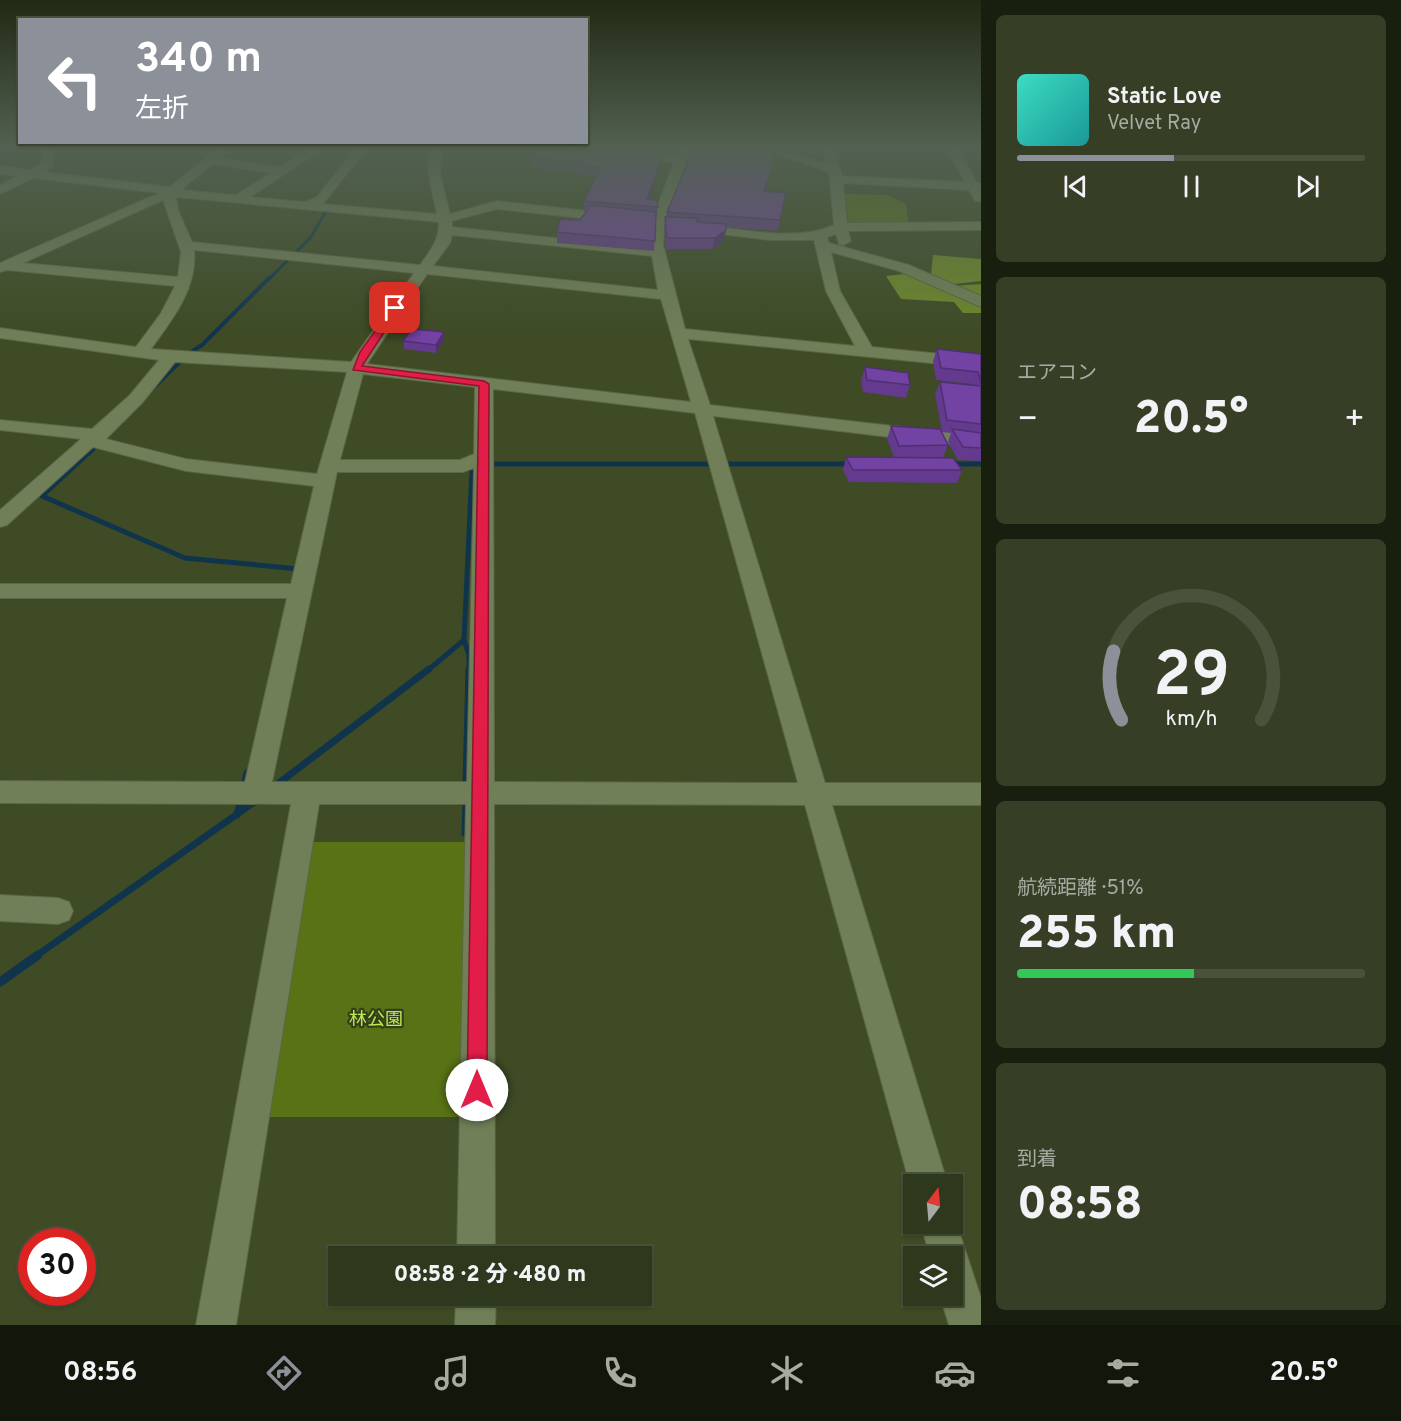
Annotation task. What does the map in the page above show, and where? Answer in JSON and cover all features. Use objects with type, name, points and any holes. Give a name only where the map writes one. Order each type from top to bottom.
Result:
[{"type":"street","points":[[2,266],[133,209]]},
{"type":"street","points":[[140,353],[167,314],[184,282],[188,255],[184,234],[170,209]]},
{"type":"street","points":[[319,209],[658,253]]},
{"type":"street","points":[[256,792],[327,473],[356,368],[364,352],[444,243],[447,225],[442,209]]},
{"type":"street","points":[[447,225],[487,209]]},
{"type":"street","points":[[533,209],[821,241],[953,286],[981,302]]},
{"type":"street","points":[[653,209],[646,221],[658,253],[667,295],[704,411],[925,1174]]},
{"type":"street","points":[[839,209],[845,251]]},
{"type":"street","points":[[821,241],[841,227],[981,226]]},
{"type":"street","points":[[821,241],[833,291],[866,351]]},
{"type":"street","points":[[186,245],[423,272],[667,295]]},
{"type":"street","points":[[2,266],[184,282]]},
{"type":"street","points":[[953,286],[981,284]]},
{"type":"street","points":[[0,333],[171,357],[310,363],[981,442]]},
{"type":"street","points":[[679,333],[981,363]]},
{"type":"street","points":[[0,521],[136,399],[171,357]]},
{"type":"street","points":[[476,1246],[478,792],[484,384]]},
{"type":"street","points":[[0,424],[95,438],[186,465],[327,473],[463,466],[482,457]]},
{"type":"street","points":[[0,591],[300,591]]},
{"type":"street","points":[[0,792],[981,794]]},
{"type":"street","points":[[216,1325],[307,792]]},
{"type":"street","points":[[0,908],[58,911]]},
{"type":"street","points":[[963,1305],[969,1325]]},
{"type":"street","points":[[476,1306],[476,1325]]},
{"type":"green space","points":[[847,209],[907,209],[909,226],[849,226]]},
{"type":"green space","points":[[933,255],[981,259],[981,281],[955,284],[931,275]]},
{"type":"green space","points":[[914,273],[953,286],[981,284],[981,313],[963,313],[954,302],[901,299],[886,276]]},
{"type":"green space","name":"林公園","points":[[311,842],[472,842],[468,1117],[266,1117]]},
{"type":"building","points":[[588,209],[656,212],[655,241],[557,232],[560,219],[580,220]]},
{"type":"building","points":[[668,209],[782,209],[780,220],[667,212]]},
{"type":"building","points":[[665,217],[698,218],[697,222],[726,224],[726,230],[715,238],[667,238]]},
{"type":"building","points":[[412,329],[444,332],[436,345],[403,341]]},
{"type":"building","points":[[937,349],[981,354],[981,383],[978,372],[941,368]]},
{"type":"building","points":[[865,367],[908,373],[910,385],[867,380]]},
{"type":"building","points":[[940,382],[981,386],[981,424],[947,420]]},
{"type":"building","points":[[891,426],[940,429],[948,445],[899,446]]},
{"type":"building","points":[[952,429],[981,433],[981,448],[963,447]]},
{"type":"building","points":[[846,457],[953,458],[962,470],[853,470]]},
{"type":"waterway","points":[[268,280],[311,237],[326,211]]},
{"type":"waterway","points":[[151,390],[188,354],[202,345],[269,278]]},
{"type":"waterway","points":[[91,450],[122,422]]},
{"type":"waterway","points":[[93,449],[42,496],[185,558],[299,569],[299,572]]},
{"type":"waterway","points":[[464,640],[472,469],[490,464],[851,464]]},
{"type":"waterway","points":[[952,464],[981,464]]},
{"type":"waterway","points":[[427,671],[464,640]]},
{"type":"waterway","points":[[464,640],[469,655],[469,669]]},
{"type":"waterway","points":[[275,786],[429,669]]},
{"type":"waterway","points":[[466,785],[469,669]]},
{"type":"waterway","points":[[237,814],[247,773]]},
{"type":"waterway","points":[[237,814],[257,800]]},
{"type":"waterway","points":[[465,833],[466,800]]},
{"type":"waterway","points":[[36,956],[237,814]]},
{"type":"waterway","points":[[0,982],[38,955]]},
{"type":"route","points":[[395,308],[364,352],[356,368],[484,384],[478,744],[477,1090]]}]
